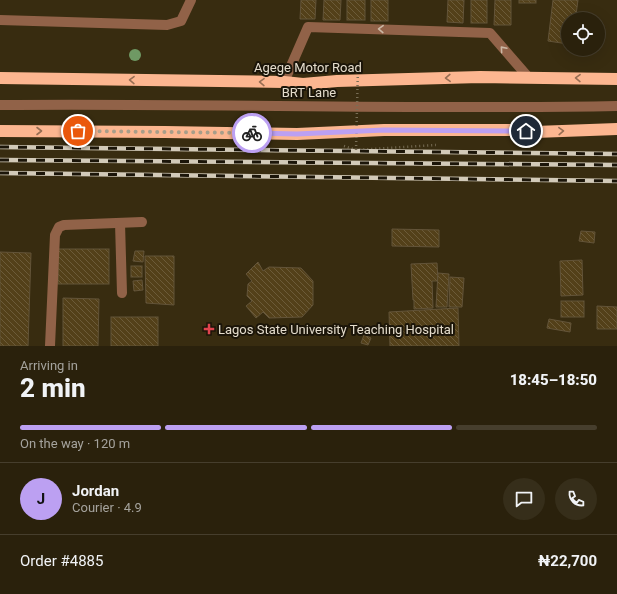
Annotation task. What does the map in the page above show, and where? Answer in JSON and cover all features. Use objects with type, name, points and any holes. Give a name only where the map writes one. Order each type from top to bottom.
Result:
[{"type":"highway","name":"Agege Motor Road","points":[[0,78],[284,82],[302,84],[345,81],[480,77],[617,79]]},
{"type":"highway","points":[[0,131],[297,134],[384,130],[517,130],[535,132],[617,129]]},
{"type":"street","points":[[0,20],[167,25],[181,21],[191,0]]},
{"type":"street","points":[[284,82],[308,27],[490,33],[529,78]]},
{"type":"street","name":"BRT Lane","points":[[0,105],[318,105],[530,108],[617,106]]},
{"type":"street","points":[[50,346],[55,235],[58,228],[64,224],[142,222]]},
{"type":"street","points":[[120,223],[122,293]]},
{"type":"path","points":[[358,66],[356,150],[438,145]]},
{"type":"building","points":[[301,0],[316,0],[315,19],[300,19]]},
{"type":"building","points":[[324,0],[341,0],[340,20],[323,20]]},
{"type":"building","points":[[347,0],[365,0],[365,20],[347,20]]},
{"type":"building","points":[[371,0],[388,0],[388,21],[371,21]]},
{"type":"building","points":[[448,0],[464,0],[463,23],[447,22]]},
{"type":"building","points":[[471,0],[487,0],[487,23],[471,23]]},
{"type":"building","points":[[495,0],[511,0],[511,25],[494,25]]},
{"type":"building","points":[[519,0],[536,0],[536,3],[519,3]]},
{"type":"building","points":[[553,0],[578,0],[576,12],[561,12],[561,43],[548,41]]},
{"type":"building","points":[[392,229],[439,230],[439,247],[392,246]]},
{"type":"building","points":[[581,231],[595,232],[594,243],[579,241]]},
{"type":"building","points":[[58,249],[109,249],[109,284],[58,284]]},
{"type":"building","points":[[135,251],[144,251],[143,262],[133,261]]},
{"type":"building","points":[[0,252],[31,253],[28,346],[0,346]]},
{"type":"building","points":[[145,256],[174,256],[174,305],[146,303]]},
{"type":"building","points":[[582,260],[583,295],[561,296],[560,261]]},
{"type":"building","points":[[258,262],[263,271],[269,267],[301,268],[313,281],[313,305],[302,317],[269,318],[263,312],[256,318],[246,306],[252,301],[247,296],[248,284],[252,281],[246,274]]},
{"type":"building","points":[[437,263],[438,281],[432,281],[433,308],[414,309],[411,264]]},
{"type":"building","points":[[131,266],[142,266],[142,277],[131,277]]},
{"type":"building","points":[[438,273],[449,274],[447,307],[436,307]]},
{"type":"building","points":[[450,277],[464,278],[462,307],[449,307]]},
{"type":"building","points":[[142,280],[143,290],[134,291],[133,281]]},
{"type":"building","points":[[63,298],[99,299],[98,346],[63,346]]},
{"type":"building","points":[[561,301],[584,301],[584,317],[561,317]]},
{"type":"building","points":[[597,306],[617,307],[617,329],[597,329]]},
{"type":"building","points":[[458,308],[459,346],[390,346],[389,312]]},
{"type":"building","points":[[111,317],[158,317],[158,346],[111,346]]},
{"type":"building","points":[[549,319],[571,323],[570,332],[547,328]]},
{"type":"building","points":[[364,335],[371,338],[368,345],[361,343]]},
{"type":"railway","points":[[0,147],[617,154]]},
{"type":"railway","points":[[0,160],[617,165]]},
{"type":"railway","points":[[0,173],[617,181]]},
{"type":"way so far","points":[[78,131],[252,133]]},
{"type":"place","name":"Lagos State University Teaching Hospital","points":[[209,329]]},
{"type":"route","points":[[252,133],[297,134],[384,130],[526,131]]}]
